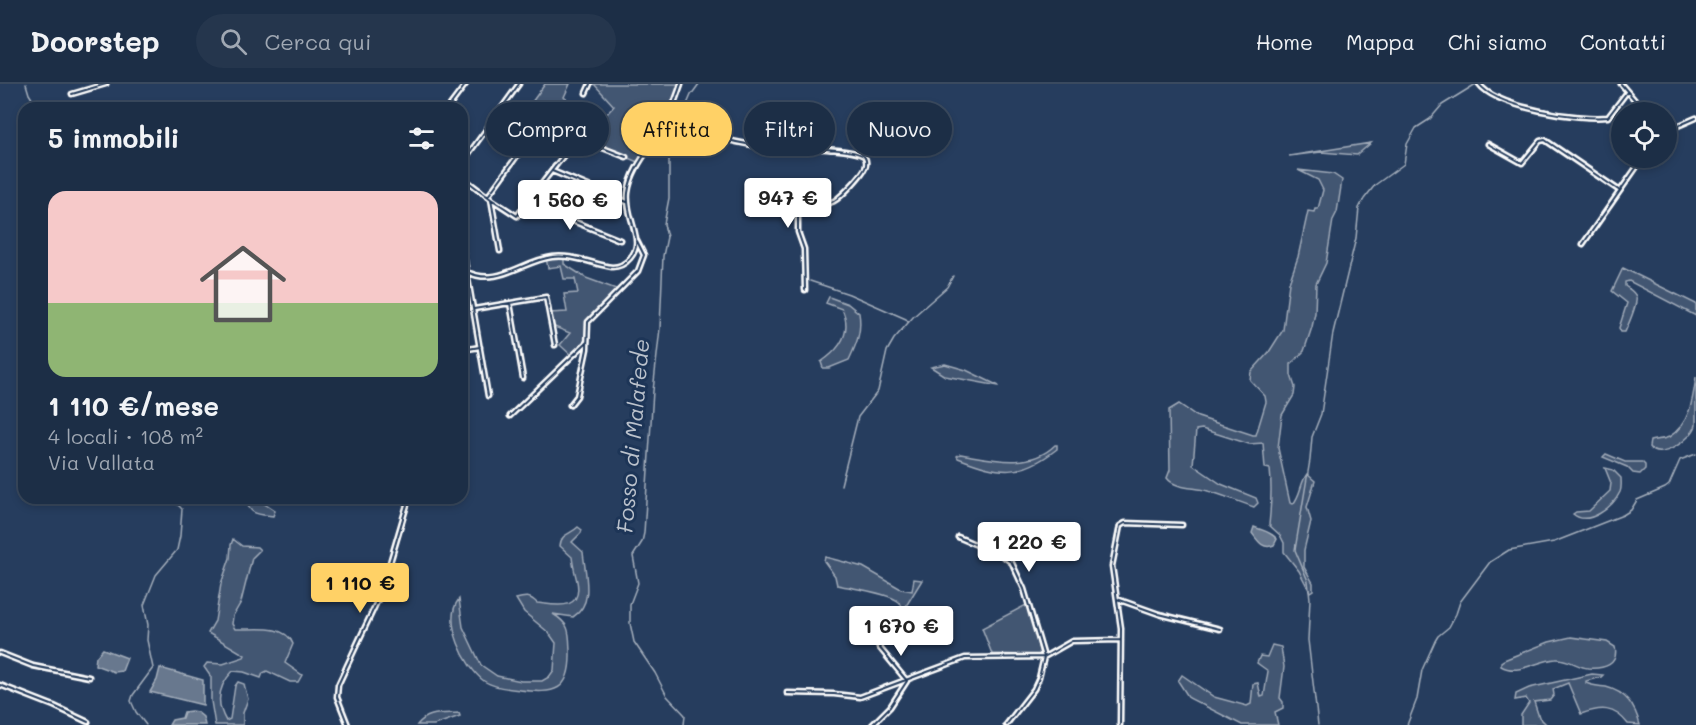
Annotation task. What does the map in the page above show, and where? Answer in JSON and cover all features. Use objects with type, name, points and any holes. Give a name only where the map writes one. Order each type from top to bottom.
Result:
[{"type":"street","points":[[72,94],[106,84]]},
{"type":"street","points":[[452,102],[466,84]]},
{"type":"street","points":[[468,155],[519,84]]},
{"type":"street","points":[[586,93],[590,84]]},
{"type":"street","points":[[674,102],[681,84]]},
{"type":"street","points":[[1621,84],[1636,102]]},
{"type":"street","points":[[1481,85],[1492,96],[1547,113],[1605,118],[1610,116],[1628,92]]},
{"type":"street","points":[[1677,126],[1696,118]]},
{"type":"street","points":[[468,181],[491,200],[517,216],[578,137],[626,157]]},
{"type":"street","points":[[1488,144],[1522,163],[1538,143],[1544,140],[1620,191]]},
{"type":"street","points":[[732,142],[756,146],[852,151],[865,158],[866,165],[863,172],[835,200],[803,208],[798,213],[798,232],[804,249],[805,290]]},
{"type":"street","points":[[488,196],[517,156]]},
{"type":"street","points":[[570,405],[577,396],[589,321],[640,268],[644,256],[637,241],[628,203],[633,176],[645,156]]},
{"type":"street","points":[[1583,244],[1636,168]]},
{"type":"street","points":[[552,171],[628,203]]},
{"type":"street","points":[[491,200],[500,251]]},
{"type":"street","points":[[528,203],[620,240]]},
{"type":"street","points":[[468,272],[480,277],[500,276],[554,256],[617,267],[631,258],[637,241]]},
{"type":"street","points":[[468,277],[488,396]]},
{"type":"street","points":[[474,309],[546,297],[555,345]]},
{"type":"street","points":[[510,303],[524,378]]},
{"type":"street","points":[[510,416],[587,342]]},
{"type":"street","points":[[468,349],[480,347]]},
{"type":"street","points":[[348,725],[337,700],[337,687],[381,593],[407,504]]},
{"type":"street","points":[[1120,725],[1121,640],[1112,563],[1121,524],[1182,525]]},
{"type":"street","points":[[958,537],[1004,557],[1012,563],[1025,592],[1044,657],[1034,688],[1006,725]]},
{"type":"street","points":[[1117,598],[1159,614],[1220,629]]},
{"type":"street","points":[[787,693],[860,697],[965,658],[1044,657],[1072,641],[1121,640]]},
{"type":"street","points":[[879,647],[908,681]]},
{"type":"street","points":[[0,653],[33,666],[89,677]]},
{"type":"street","points":[[872,725],[892,704],[908,681]]},
{"type":"street","points":[[0,685],[88,722]]},
{"type":"shaded area","points":[[545,84],[570,84],[564,97],[570,102],[532,102]]},
{"type":"shaded area","points":[[594,84],[681,84],[674,102],[621,102],[621,155],[609,150],[609,112],[614,106]]},
{"type":"shaded area","points":[[1371,143],[1357,155],[1321,152],[1289,156]]},
{"type":"shaded area","points":[[623,156],[645,156],[640,163]]},
{"type":"shaded area","points":[[1298,170],[1333,174],[1342,180],[1326,263],[1316,284],[1312,327],[1304,351],[1291,364],[1294,395],[1282,415],[1278,448],[1290,503],[1293,504],[1296,500],[1307,474],[1315,481],[1307,507],[1311,521],[1304,550],[1304,567],[1313,583],[1313,590],[1310,592],[1299,571],[1284,552],[1284,543],[1280,535],[1269,525],[1271,476],[1270,469],[1265,468],[1263,443],[1249,444],[1202,429],[1196,430],[1193,465],[1221,484],[1256,498],[1258,503],[1254,507],[1219,494],[1180,486],[1167,478],[1170,470],[1169,410],[1179,404],[1198,417],[1256,435],[1266,402],[1265,396],[1250,380],[1251,372],[1269,352],[1283,330],[1289,283],[1298,257],[1308,211],[1314,212],[1318,209],[1323,190],[1318,180]]},
{"type":"shaded area","points":[[564,257],[564,264],[586,278],[619,290],[588,322],[587,342],[572,356],[560,345],[570,333],[552,326],[549,313],[567,312],[564,294],[578,293],[575,279],[564,279],[561,266],[548,268],[546,258]]},
{"type":"shaded area","points":[[1623,268],[1696,304],[1696,316],[1629,281],[1625,282],[1625,286],[1632,291],[1636,300],[1625,332],[1621,332],[1619,328],[1627,303],[1612,291]]},
{"type":"shaded area","points":[[829,297],[848,304],[859,313],[860,326],[849,360],[823,368],[821,362],[839,346],[846,325],[842,309],[826,303]]},
{"type":"shaded area","points":[[945,364],[966,370],[999,386],[945,376],[931,367]]},
{"type":"shaded area","points":[[1696,377],[1696,425],[1694,430],[1675,447],[1660,452],[1654,451],[1649,447],[1650,441],[1669,437],[1676,432],[1686,418],[1692,402]]},
{"type":"shaded area","points":[[1055,445],[1057,449],[1044,458],[1020,469],[998,470],[957,456],[960,454],[997,460],[1022,460],[1045,453]]},
{"type":"shaded area","points":[[1606,454],[1625,462],[1642,462],[1645,469],[1640,474],[1633,473],[1627,467],[1603,457]]},
{"type":"shaded area","points":[[1605,468],[1613,470],[1621,478],[1621,490],[1617,498],[1600,514],[1593,517],[1579,517],[1573,514],[1589,511],[1610,491],[1611,483]]},
{"type":"shaded area","points":[[247,504],[264,504],[275,511],[273,516],[262,515],[254,513]]},
{"type":"shaded area","points":[[578,527],[582,530],[581,533],[572,542],[583,552],[587,579],[584,604],[573,617],[553,614],[563,622],[569,634],[570,665],[564,683],[551,690],[532,691],[506,688],[484,681],[463,655],[454,631],[454,608],[459,599],[463,627],[481,665],[497,676],[521,681],[542,681],[549,677],[554,670],[556,643],[549,633],[524,612],[516,599],[528,597],[537,603],[560,605],[572,602],[576,598],[578,591],[572,557],[560,546],[564,536]]},
{"type":"shaded area","points":[[1254,527],[1274,536],[1277,539],[1274,545],[1261,544],[1252,533]]},
{"type":"shaded area","points":[[233,539],[242,546],[257,547],[260,550],[252,558],[241,602],[233,616],[232,624],[235,629],[276,630],[289,637],[293,644],[285,663],[302,675],[298,682],[290,682],[267,671],[261,678],[233,671],[221,688],[220,707],[226,721],[230,719],[235,686],[238,682],[244,684],[248,699],[243,713],[243,725],[215,725],[211,701],[211,677],[204,667],[207,663],[223,664],[245,655],[208,633],[215,621],[221,584],[230,558]]},
{"type":"shaded area","points":[[825,557],[863,567],[901,589],[912,591],[914,579],[922,580],[903,611],[900,603],[887,596],[837,585],[835,576],[824,561]]},
{"type":"shaded area","points":[[1028,604],[1040,655],[992,654],[982,628]]},
{"type":"shaded area","points":[[1571,637],[1607,642],[1615,647],[1615,658],[1605,667],[1594,668],[1560,659],[1515,669],[1501,666],[1504,660],[1549,642]]},
{"type":"shaded area","points":[[1272,645],[1281,647],[1284,667],[1280,698],[1283,708],[1275,712],[1278,725],[1242,725],[1189,698],[1178,681],[1182,675],[1214,697],[1247,706],[1251,704],[1253,684],[1258,683],[1261,697],[1264,696],[1268,671],[1257,663],[1260,656],[1267,657]]},
{"type":"shaded area","points":[[103,649],[127,658],[122,671],[114,672],[95,665],[96,657]]},
{"type":"shaded area","points":[[160,668],[203,680],[203,705],[150,692],[157,680]]},
{"type":"shaded area","points":[[1592,674],[1603,675],[1586,681],[1586,683],[1619,692],[1629,701],[1640,725],[1628,724],[1618,714],[1607,710],[1601,709],[1581,714],[1568,683],[1553,689],[1554,695],[1550,700],[1534,702],[1539,717],[1547,725],[1521,725],[1521,715],[1529,703],[1526,698],[1515,700],[1516,694],[1529,688]]},
{"type":"shaded area","points":[[191,711],[203,717],[205,725],[169,725],[172,720],[182,718],[184,712]]},
{"type":"shaded area","points":[[459,713],[460,716],[434,725],[417,725],[431,715]]},
{"type":"waterway","points":[[26,84],[34,102]]},
{"type":"waterway","name":"Fosso di Malafede","points":[[684,725],[685,715],[667,696],[634,642],[630,623],[630,604],[638,583],[633,556],[642,542],[644,533],[653,391],[660,328],[663,256],[667,237],[664,224],[669,198],[669,146],[691,95],[699,84]]},
{"type":"waterway","points":[[1318,725],[1308,640],[1310,599],[1308,581],[1295,550],[1312,437],[1321,414],[1333,333],[1356,238],[1359,208],[1375,185],[1404,164],[1407,144],[1416,128],[1430,119],[1442,105],[1476,84]]},
{"type":"waterway","points":[[841,485],[858,417],[878,391],[887,351],[914,316],[947,287],[953,276]]},
{"type":"waterway","points":[[810,281],[849,294],[906,319],[908,322]]},
{"type":"waterway","points":[[1407,725],[1417,699],[1422,670],[1435,641],[1449,627],[1460,602],[1490,562],[1509,550],[1554,542],[1623,515],[1631,510],[1637,500],[1669,485],[1680,460],[1696,454]]},
{"type":"waterway","points":[[146,725],[131,701],[153,668],[147,640],[148,625],[144,605],[156,575],[177,550],[182,509],[177,504]]}]
